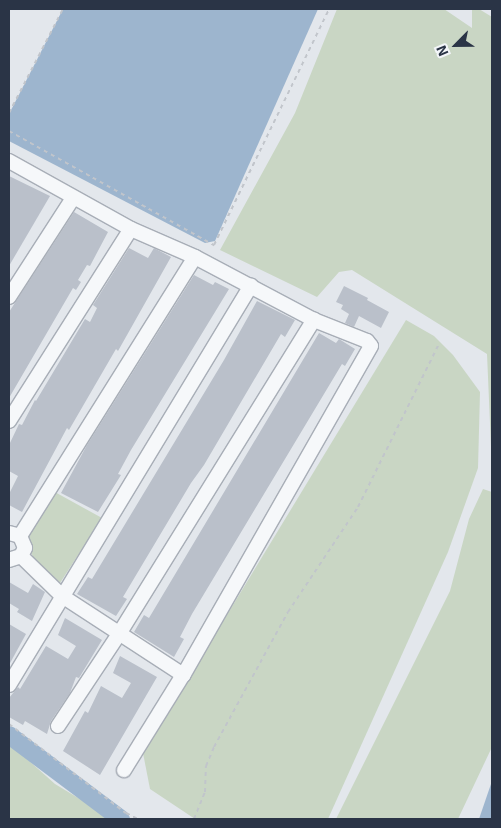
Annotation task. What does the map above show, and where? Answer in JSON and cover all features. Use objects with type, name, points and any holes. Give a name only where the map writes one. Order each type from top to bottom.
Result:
[{"type":"street","points":[[9,161],[130,229],[196,257],[314,320],[367,341],[371,348],[183,675],[124,770]]},
{"type":"street","points":[[9,297],[73,198]]},
{"type":"street","points":[[9,421],[130,229]]},
{"type":"street","points":[[183,675],[62,596],[15,558],[24,544],[14,535],[196,257]]},
{"type":"street","points":[[9,686],[252,286]]},
{"type":"street","points":[[58,726],[119,634],[314,320]]},
{"type":"path","points":[[9,113],[63,9]]},
{"type":"path","points":[[9,131],[214,245],[328,9]]},
{"type":"path","points":[[194,819],[205,792],[206,766],[214,747],[288,612],[358,508],[438,346]]},
{"type":"path","points":[[9,724],[112,802],[138,819]]},
{"type":"green space","points":[[337,9],[444,9],[472,28],[472,9],[479,9],[492,17],[492,470],[487,354],[352,270],[339,272],[317,297],[220,250],[295,113]]},
{"type":"green space","points":[[406,320],[434,336],[453,355],[480,392],[478,468],[448,552],[328,819],[195,819],[150,789],[143,753]]},
{"type":"green space","points":[[483,489],[492,492],[492,747],[458,819],[336,819],[450,591],[469,519]]},
{"type":"green space","points":[[53,491],[102,518],[60,583],[36,564],[31,552],[28,534]]},
{"type":"green space","points":[[9,743],[55,784],[113,819],[9,819]]},
{"type":"water","points":[[63,9],[318,9],[215,241],[205,243],[9,141],[9,114]]},
{"type":"water","points":[[492,781],[492,819],[479,819]]},
{"type":"building","points":[[9,176],[50,196],[9,266]]},
{"type":"building","points":[[74,212],[108,232],[90,266],[87,265],[78,280],[81,282],[76,290],[73,288],[9,398],[9,312]]},
{"type":"building","points":[[129,248],[148,258],[154,248],[171,257],[118,351],[116,349],[69,430],[67,428],[22,512],[9,505],[9,494],[18,476],[9,471],[9,445],[19,424],[22,425],[35,400],[85,319],[90,322],[97,308],[93,305]]},
{"type":"building","points":[[194,275],[213,285],[215,282],[229,289],[131,450],[118,474],[121,475],[98,512],[61,493],[87,445]]},
{"type":"building","points":[[344,286],[368,298],[367,300],[389,312],[381,328],[359,316],[354,327],[345,323],[349,314],[341,309],[343,305],[336,302]]},
{"type":"building","points":[[257,301],[295,320],[285,337],[281,334],[123,597],[127,599],[116,616],[77,594],[88,577],[92,579],[224,360]]},
{"type":"building","points":[[319,333],[336,343],[339,339],[355,349],[345,366],[342,364],[192,614],[180,637],[184,639],[174,657],[134,632],[144,615],[149,618]]},
{"type":"building","points":[[9,582],[28,593],[33,584],[45,592],[32,621],[17,612],[19,609],[9,603]]},
{"type":"building","points":[[65,618],[102,640],[79,678],[76,677],[70,693],[51,721],[47,734],[25,721],[23,725],[9,717],[9,698],[18,687],[20,689],[46,646],[68,659],[76,646],[58,635]]},
{"type":"building","points":[[9,624],[26,634],[9,665]]},
{"type":"building","points":[[120,656],[157,677],[100,775],[63,751],[85,711],[88,713],[101,686],[122,698],[131,683],[113,673]]},
{"type":"waterway","points":[[9,735],[121,819]]}]
